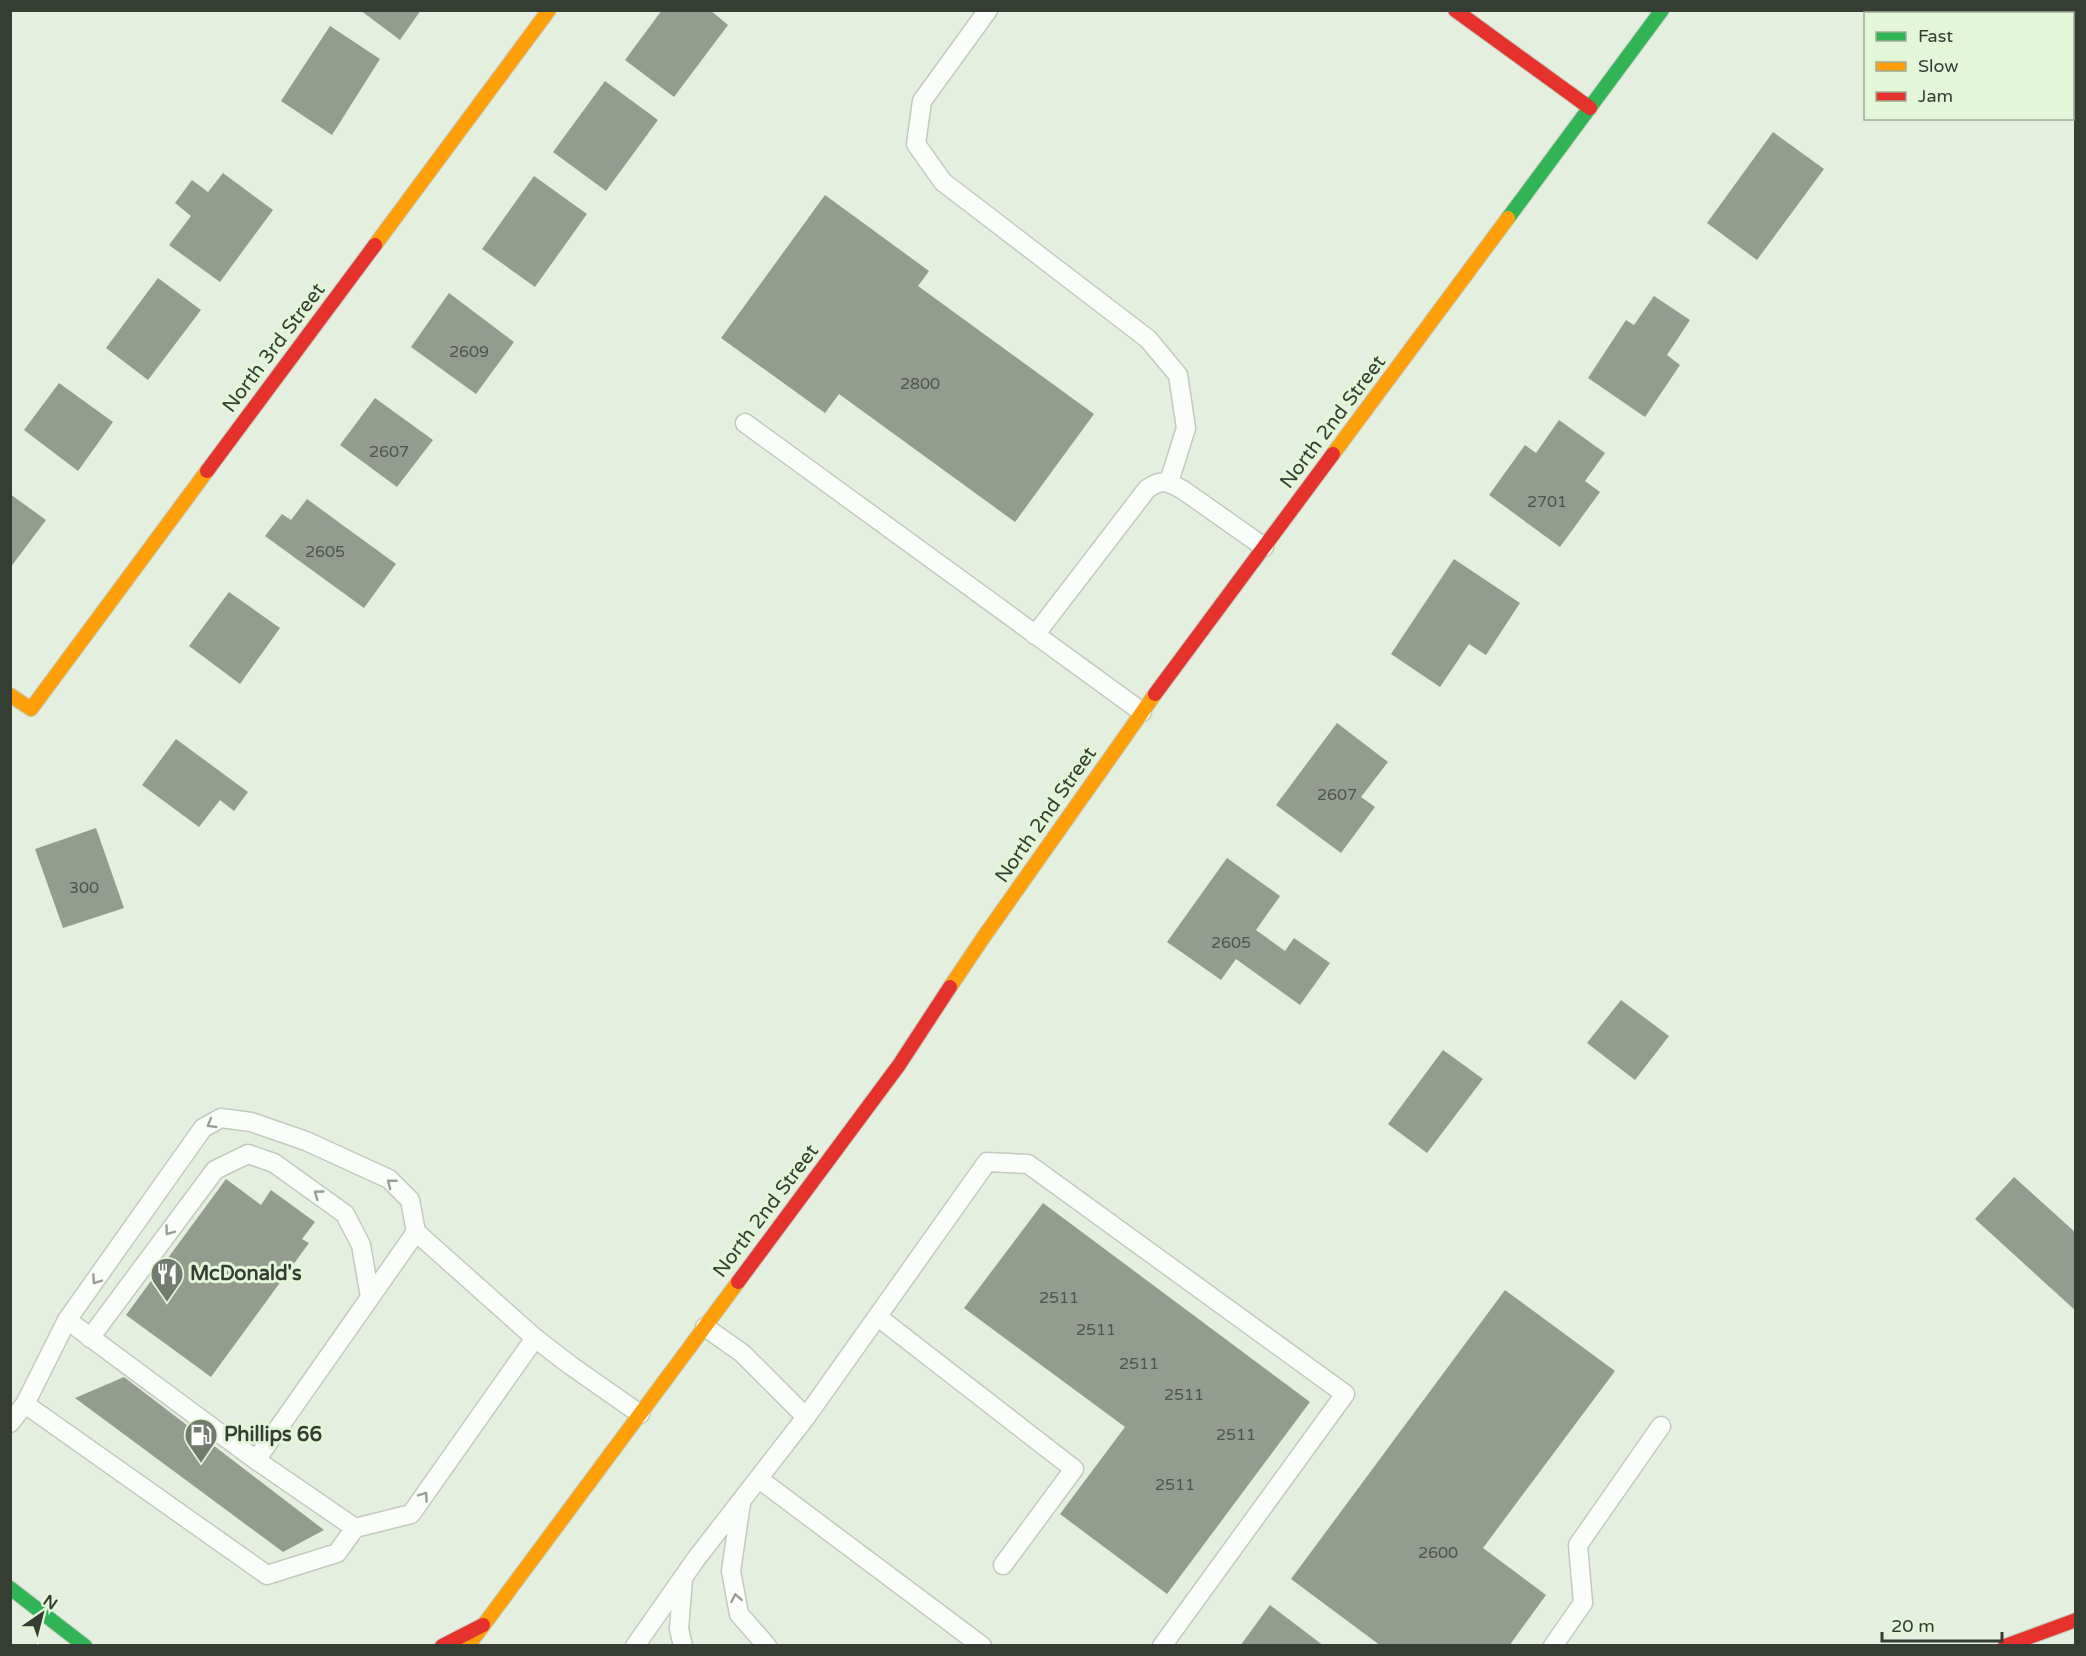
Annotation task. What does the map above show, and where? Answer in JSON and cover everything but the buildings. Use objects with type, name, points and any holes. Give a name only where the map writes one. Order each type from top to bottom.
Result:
[{"type":"main road","name":"North 3rd Street","points":[[10,695],[31,710],[549,10]]},
{"type":"main road","points":[[1455,10],[1590,108]]},
{"type":"main road","name":"North 2nd Street","points":[[468,1646],[899,1065],[983,938],[1142,712],[1662,10]]},
{"type":"main road","points":[[10,1588],[86,1646]]},
{"type":"main road","points":[[2005,1646],[2076,1620]]},
{"type":"main road","points":[[442,1646],[483,1625]]},
{"type":"lane","points":[[988,10],[922,101],[916,144],[944,182],[1148,339],[1178,375],[1186,428],[1169,482]]},
{"type":"lane","points":[[745,423],[1142,712]]},
{"type":"lane","points":[[1035,634],[1147,489],[1157,482],[1169,482],[1183,490],[1264,547]]},
{"type":"lane","points":[[10,1423],[25,1404],[67,1320],[203,1128],[221,1118],[250,1122],[306,1141],[389,1179],[410,1200],[416,1232],[535,1338],[640,1414]]},
{"type":"lane","points":[[90,1338],[215,1170],[248,1155],[274,1162],[345,1215],[361,1245],[370,1297]]},
{"type":"lane","points":[[635,1646],[684,1577],[806,1417],[987,1162],[1028,1164],[1345,1394],[1162,1646]]},
{"type":"lane","points":[[256,1460],[416,1232]]},
{"type":"lane","points":[[878,1317],[1074,1469],[1003,1565]]},
{"type":"lane","points":[[67,1320],[256,1460],[356,1528]]},
{"type":"lane","points":[[705,1327],[742,1353],[806,1417]]},
{"type":"lane","points":[[25,1404],[267,1575],[336,1553],[356,1528],[411,1514],[535,1338]]},
{"type":"lane","points":[[1553,1646],[1583,1602],[1578,1545],[1662,1426]]},
{"type":"lane","points":[[759,1479],[982,1646]]},
{"type":"lane","points":[[741,1502],[731,1570],[739,1614],[767,1646]]},
{"type":"lane","points":[[683,1646],[679,1629],[684,1577]]},
{"type":"traffic: fast","points":[[1508,218],[1662,10]]},
{"type":"traffic: fast","points":[[10,1588],[85,1646]]},
{"type":"traffic: slow","points":[[375,245],[549,10]]},
{"type":"traffic: slow","points":[[1333,454],[1508,218]]},
{"type":"traffic: slow","points":[[10,695],[31,709],[207,471]]},
{"type":"traffic: slow","points":[[950,987],[1155,694]]},
{"type":"traffic: slow","points":[[468,1646],[738,1282]]},
{"type":"traffic: jam","points":[[1455,10],[1590,108]]},
{"type":"traffic: jam","points":[[207,471],[375,245]]},
{"type":"traffic: jam","points":[[1155,694],[1333,454]]},
{"type":"traffic: jam","points":[[738,1282],[899,1065],[950,987]]},
{"type":"traffic: jam","points":[[2005,1646],[2076,1620]]},
{"type":"traffic: jam","points":[[442,1646],[483,1625]]},
{"type":"place","name":"McDonald's","points":[[167,1303]]},
{"type":"place","name":"Phillips 66","points":[[201,1464]]}]
